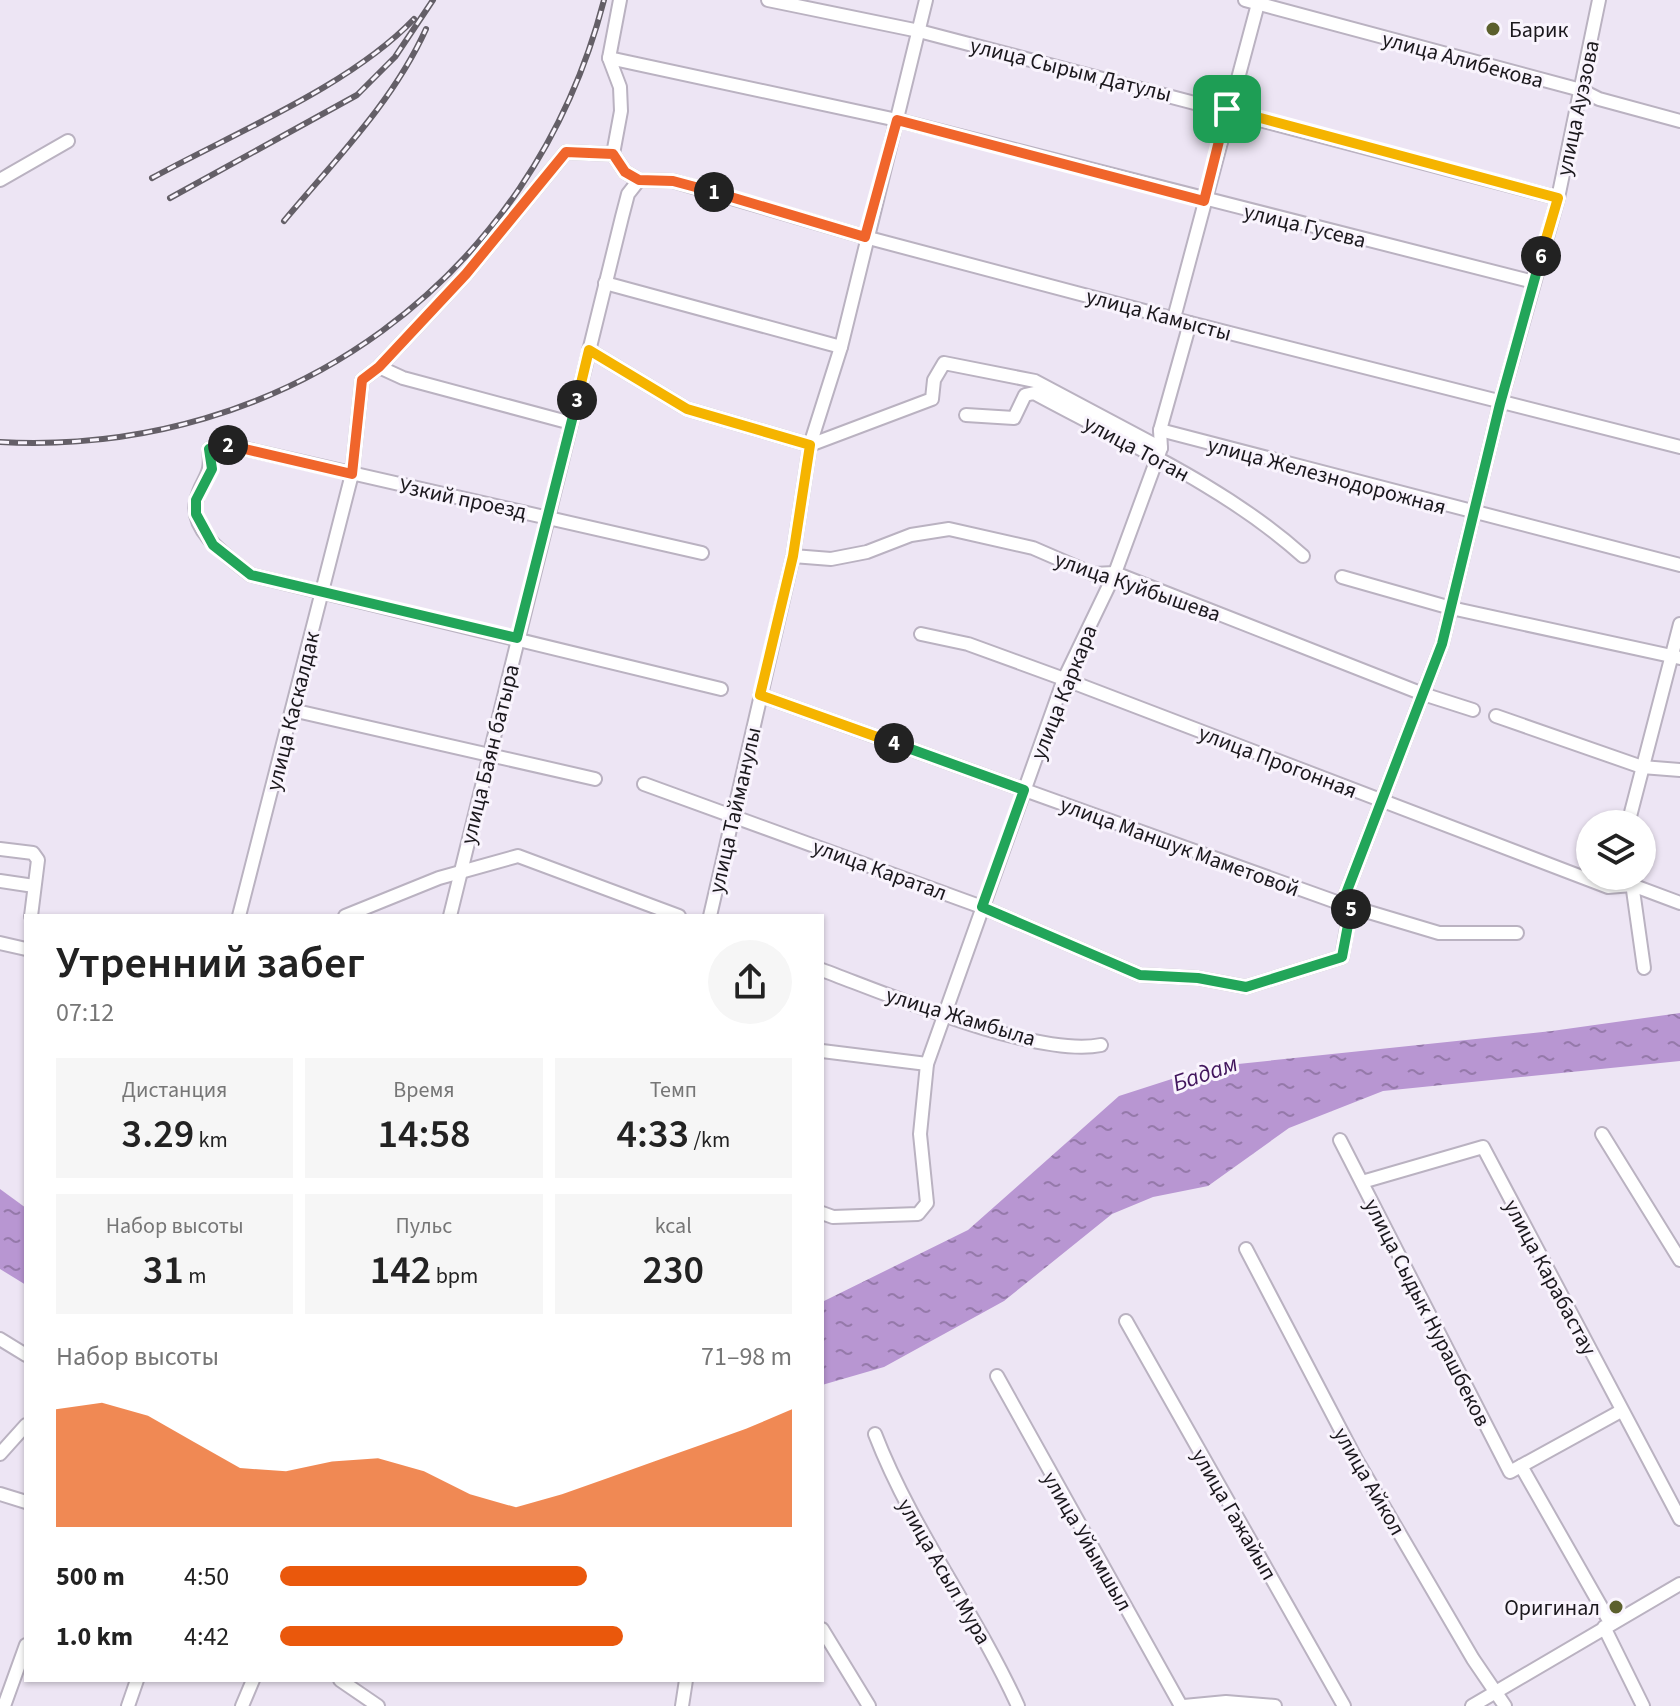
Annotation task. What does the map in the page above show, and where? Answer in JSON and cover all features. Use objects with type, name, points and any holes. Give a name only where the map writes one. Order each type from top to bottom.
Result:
[{"type":"street","points":[[620,0],[609,58],[620,87],[621,111],[613,154],[625,172],[639,180]]},
{"type":"street","name":"улица Сырым Датулы","points":[[768,0],[919,31],[1227,109],[1558,198]]},
{"type":"street","name":"улица Тайманулы","points":[[710,914],[793,556],[810,445],[841,347],[865,237],[926,0]]},
{"type":"street","name":"улица Ауэзова","points":[[1346,905],[1380,800],[1442,644],[1500,404],[1558,198],[1599,0]]},
{"type":"street","points":[[1174,318],[1254,1]]},
{"type":"street","name":"улица Алибекова","points":[[1254,1],[1581,90],[1599,99],[1680,121]]},
{"type":"street","name":"улица Гусева","points":[[609,58],[897,120],[1204,201],[1534,282]]},
{"type":"street","points":[[0,180],[68,141]]},
{"type":"street","name":"улица Каскалдак","points":[[240,914],[352,474],[362,380],[379,367],[466,274],[566,152],[613,154]]},
{"type":"street","name":"улица Камысты","points":[[639,180],[673,181],[865,237],[1190,323],[1500,404],[1680,447]]},
{"type":"street","name":"улица Баян батыра","points":[[450,914],[605,283],[628,194],[639,180]]},
{"type":"street","points":[[605,283],[841,347]]},
{"type":"street","name":"улица Каркара","points":[[824,1214],[833,1217],[918,1214],[927,1203],[920,1134],[927,1064],[1064,679],[1115,573],[1159,454],[1160,430],[1190,323]]},
{"type":"street","points":[[589,350],[687,409],[810,445],[932,399],[934,380],[944,363],[1035,381],[1159,454]]},
{"type":"street","points":[[379,367],[403,378],[571,423]]},
{"type":"street","name":"улица Тоган","points":[[966,415],[1014,418],[1025,395],[1034,393],[1159,454],[1267,524],[1303,556]]},
{"type":"street","name":"улица Железнодорожная","points":[[1160,430],[1474,514],[1680,565]]},
{"type":"street","name":"Узкий проезд","points":[[322,592],[251,575],[213,545],[196,514],[196,500],[212,469],[209,449],[224,444],[702,553]]},
{"type":"street","name":"улица Куйбышева","points":[[793,556],[831,559],[867,552],[911,535],[949,529],[1033,548],[1093,574],[1115,573],[1423,694],[1473,710]]},
{"type":"street","points":[[1342,577],[1451,608],[1676,658]]},
{"type":"street","points":[[322,592],[721,689]]},
{"type":"street","points":[[1631,810],[1676,658],[1680,624]]},
{"type":"street","name":"улица Прогонная","points":[[921,634],[968,644],[1064,679],[1576,875]]},
{"type":"street","name":"улица Маншук Маметовой","points":[[760,695],[1346,905],[1439,933],[1517,933]]},
{"type":"street","points":[[292,710],[595,779]]},
{"type":"street","points":[[1496,716],[1642,767],[1680,770]]},
{"type":"street","name":"улица Каратал","points":[[644,784],[982,907],[1140,975],[1198,978],[1246,987],[1342,957],[1346,905]]},
{"type":"street","points":[[0,849],[35,856],[31,914]]},
{"type":"street","points":[[350,914],[459,873],[518,856],[674,914]]},
{"type":"street","points":[[0,881],[34,886]]},
{"type":"street","points":[[1633,890],[1644,968]]},
{"type":"street","name":"улица Прогонная","points":[[1653,890],[1680,903]]},
{"type":"street","points":[[0,943],[24,949]]},
{"type":"street","name":"улица Жамбыла","points":[[824,971],[942,1015],[1079,1049],[1101,1045]]},
{"type":"street","points":[[824,1051],[927,1064]]},
{"type":"street","points":[[1602,1134],[1680,1260]]},
{"type":"street","name":"улица Сыдык Нурашбеков","points":[[1340,1140],[1510,1472],[1521,1466],[1608,1626],[1643,1706]]},
{"type":"street","name":"улица Карабастау","points":[[1362,1182],[1483,1147],[1680,1519]]},
{"type":"street","name":"улица Айкол","points":[[1246,1249],[1356,1459],[1473,1659],[1498,1691],[1505,1706]]},
{"type":"street","name":"улица Гажайып","points":[[1126,1321],[1344,1706]]},
{"type":"street","points":[[0,1339],[24,1354]]},
{"type":"street","name":"улица Уйымшыл","points":[[997,1376],[1182,1706]]},
{"type":"street","points":[[1521,1466],[1621,1411]]},
{"type":"street","points":[[0,1454],[24,1427]]},
{"type":"street","name":"улица Асыл Мура","points":[[875,1434],[892,1479],[1001,1668],[1018,1706]]},
{"type":"street","points":[[0,1494],[24,1501]]},
{"type":"street","points":[[1472,1706],[1680,1584]]},
{"type":"street","points":[[824,1632],[869,1706]]},
{"type":"street","points":[[4,1706],[24,1651]]},
{"type":"street","points":[[128,1706],[136,1682]]},
{"type":"street","points":[[242,1706],[252,1682]]},
{"type":"street","points":[[343,1682],[378,1706]]},
{"type":"street","points":[[682,1706],[686,1682]]},
{"type":"street","points":[[1182,1706],[1226,1702],[1275,1706]]},
{"type":"water","name":"Бадам","points":[[1680,1013],[1680,1061],[1383,1091],[1289,1128],[1208,1186],[1153,1197],[1112,1214],[1004,1301],[884,1367],[824,1384],[824,1301],[968,1230],[1119,1096],[1209,1067],[1552,1031]]},
{"type":"water","points":[[0,1189],[24,1207],[24,1284],[0,1269]]},
{"type":"railway","points":[[170,198],[357,95],[395,57],[433,0]]},
{"type":"railway","points":[[0,442],[105,439],[205,418],[298,382],[382,331],[457,266],[519,188],[569,99],[604,0]]},
{"type":"railway","points":[[152,178],[325,87],[358,66],[414,19]]},
{"type":"railway","points":[[284,221],[380,106],[413,56],[426,29]]},
{"type":"place","name":"Барик","points":[[1493,29]]},
{"type":"place","name":"Оригинал","points":[[1616,1607]]},
{"type":"route","points":[[1227,109],[1558,198],[1500,404],[1442,644],[1342,904],[1351,906],[1342,957],[1246,987],[1198,978],[1140,975],[982,907],[1024,790],[760,695],[793,556],[810,445],[687,409],[589,350],[517,638],[251,575],[213,545],[196,514],[196,500],[212,469],[209,449],[224,444],[352,474],[362,380],[379,367],[466,274],[535,186],[566,152],[613,154],[625,172],[639,180],[654,178],[673,181],[865,237],[897,120],[1204,201],[1227,109]]}]
